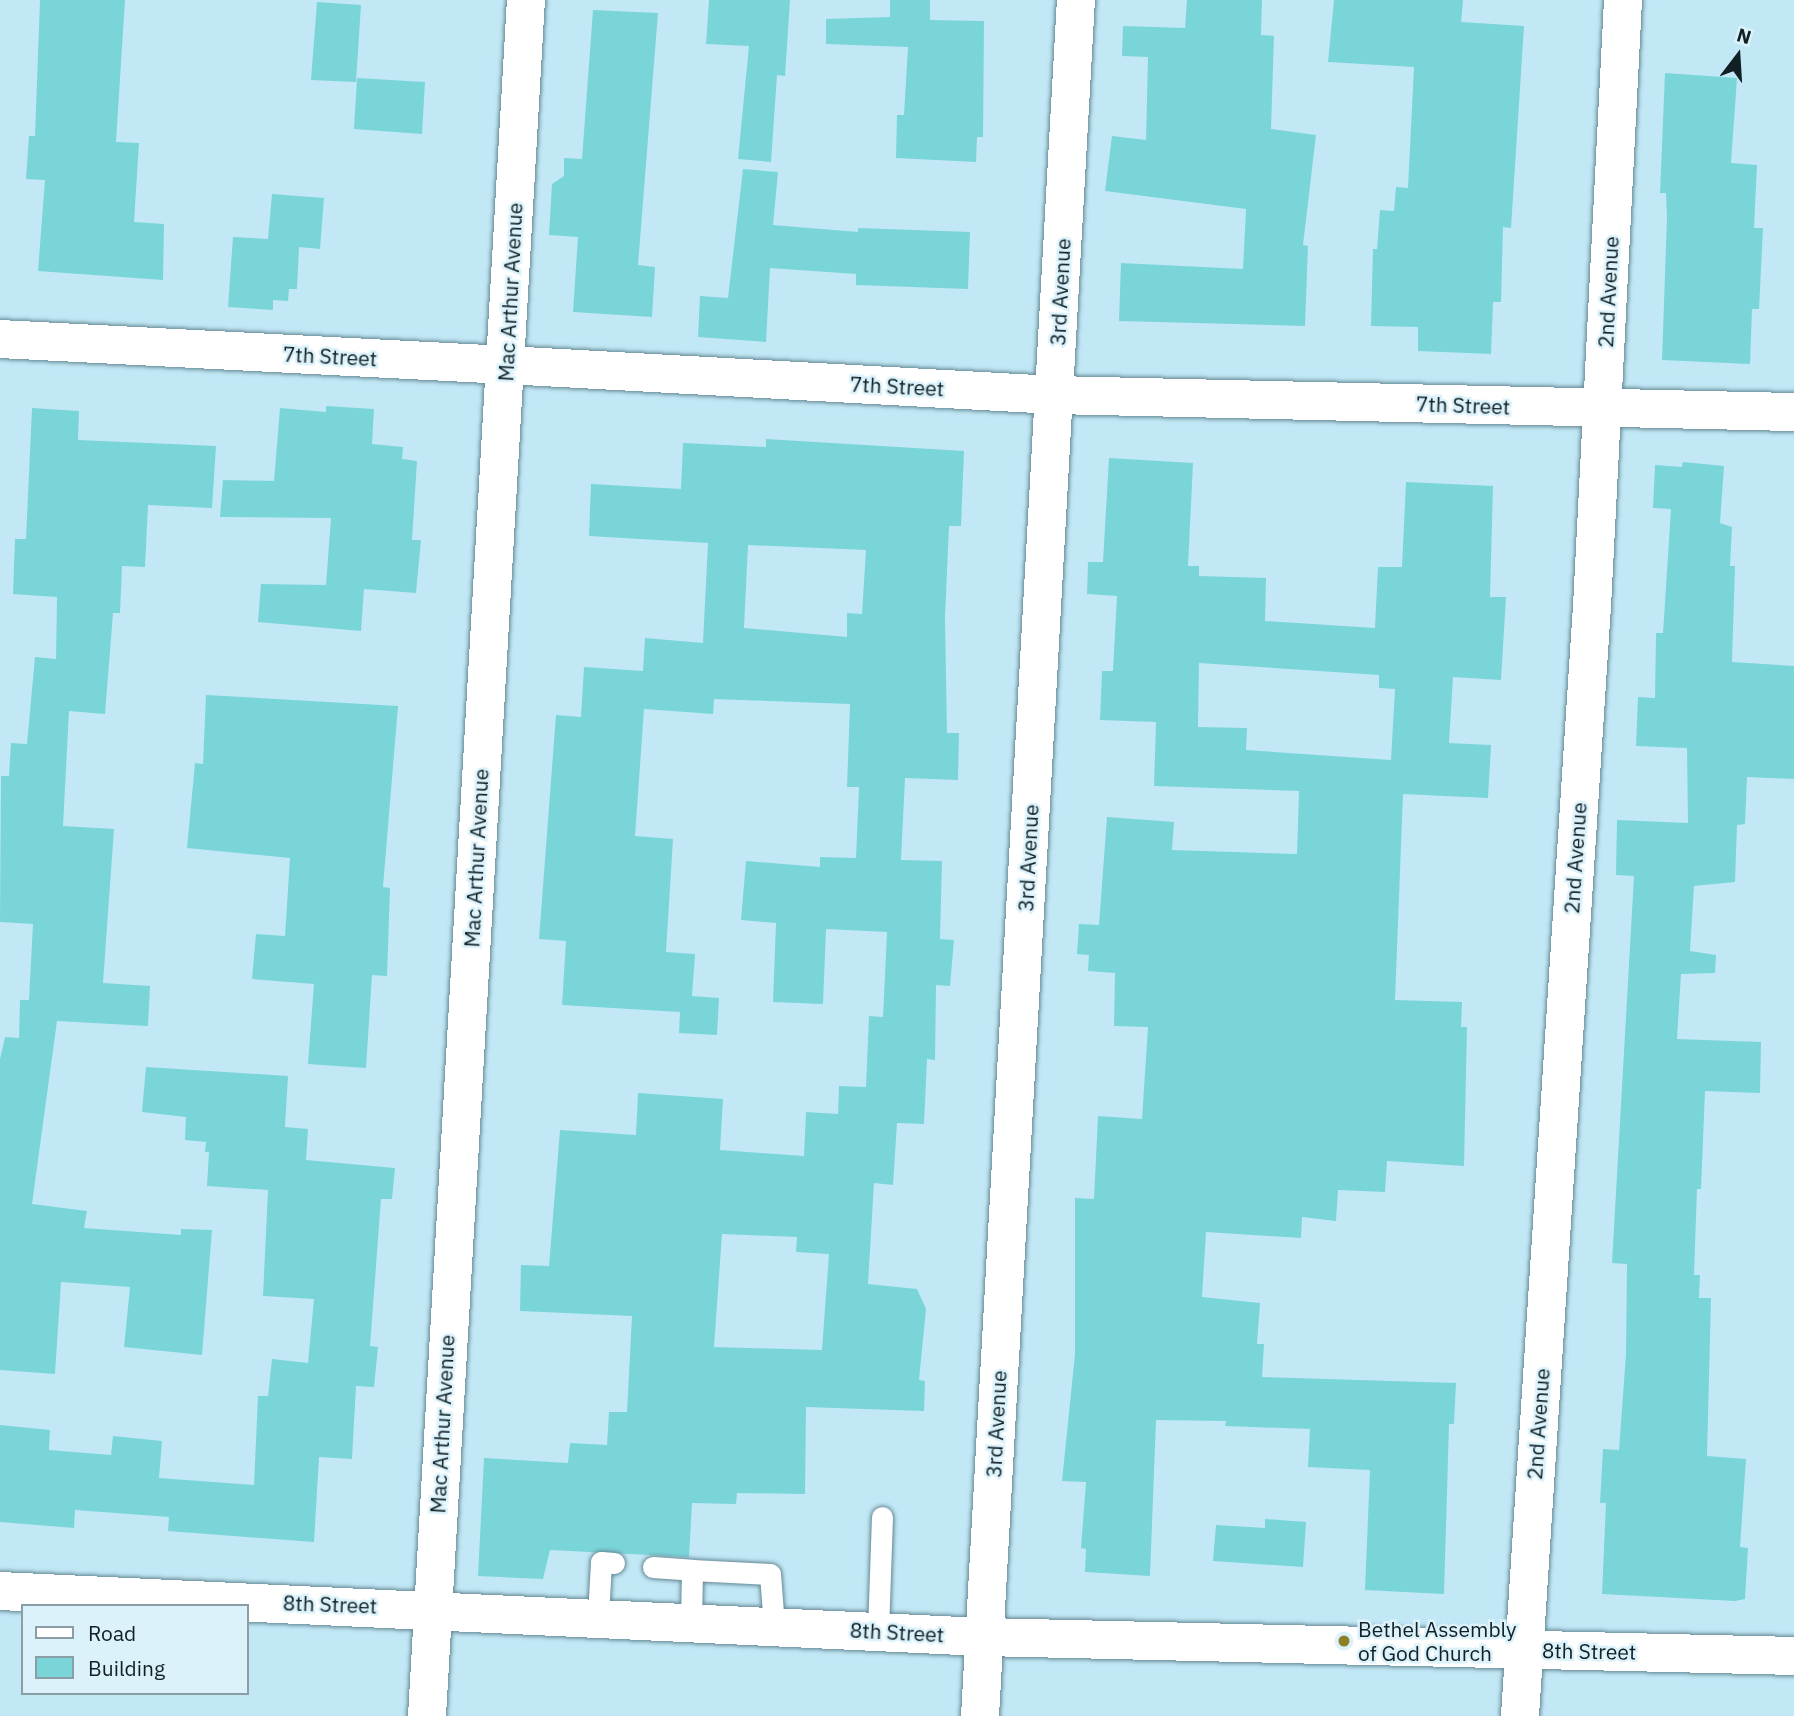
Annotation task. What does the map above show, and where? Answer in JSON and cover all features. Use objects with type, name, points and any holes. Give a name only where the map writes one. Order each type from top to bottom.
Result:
[{"type":"street","name":"Mac Arthur Avenue","points":[[427,1716],[431,1608],[526,0]]},
{"type":"street","name":"3rd Avenue","points":[[980,1716],[1076,0]]},
{"type":"street","name":"2nd Avenue","points":[[1521,1716],[1523,1649],[1602,409],[1623,0]]},
{"type":"street","name":"7th Street","points":[[0,339],[1054,395],[1794,412]]},
{"type":"street","name":"8th Street","points":[[0,1591],[431,1608],[984,1637],[1794,1656]]},
{"type":"lane","points":[[878,1631],[882,1517]]},
{"type":"lane","points":[[598,1616],[601,1562],[614,1563]]},
{"type":"lane","points":[[653,1567],[770,1574],[774,1626]]},
{"type":"lane","points":[[691,1622],[692,1570]]},
{"type":"building","points":[[40,0],[125,0],[116,142],[139,143],[134,222],[164,224],[163,280],[38,271],[45,180],[26,179],[29,136],[35,136]]},
{"type":"building","points":[[709,0],[790,0],[785,76],[777,75],[771,162],[738,159],[749,46],[706,44]]},
{"type":"building","points":[[890,0],[930,0],[930,20],[984,21],[983,137],[977,137],[976,162],[896,158],[897,115],[904,115],[908,47],[826,44],[826,19],[890,17]]},
{"type":"building","points":[[1187,0],[1262,0],[1261,35],[1274,36],[1271,129],[1316,135],[1303,245],[1308,246],[1305,326],[1119,321],[1121,263],[1243,269],[1246,209],[1105,191],[1112,136],[1146,140],[1148,57],[1122,56],[1123,26],[1185,28]]},
{"type":"building","points":[[1334,0],[1463,0],[1461,22],[1524,26],[1511,228],[1503,227],[1501,302],[1493,302],[1491,354],[1418,351],[1418,327],[1371,326],[1373,249],[1377,249],[1380,210],[1394,211],[1396,187],[1408,188],[1414,67],[1328,62]]},
{"type":"building","points":[[317,2],[361,5],[356,82],[311,80]]},
{"type":"building","points":[[593,10],[658,13],[638,265],[655,267],[652,317],[573,312],[578,237],[549,235],[552,184],[564,176],[564,158],[582,159]]},
{"type":"building","points":[[1665,73],[1737,78],[1731,163],[1757,165],[1754,228],[1763,228],[1759,309],[1752,309],[1750,364],[1662,360],[1667,217],[1666,193],[1660,193]]},
{"type":"building","points":[[357,78],[425,82],[422,134],[354,129]]},
{"type":"building","points":[[743,169],[778,172],[773,225],[858,232],[858,228],[970,232],[968,289],[856,285],[856,274],[770,268],[766,342],[698,337],[700,296],[728,298]]},
{"type":"building","points":[[272,194],[324,198],[320,249],[299,247],[297,289],[289,289],[288,301],[273,300],[273,310],[228,307],[233,237],[268,239]]},
{"type":"building","points":[[326,406],[374,409],[372,444],[403,447],[402,459],[417,461],[412,540],[421,540],[416,593],[364,589],[361,631],[258,622],[261,584],[326,585],[331,518],[220,517],[223,480],[274,481],[280,408],[326,412]]},
{"type":"building","points":[[32,408],[79,411],[78,440],[216,446],[212,508],[148,505],[145,567],[122,566],[120,613],[113,613],[105,714],[69,711],[63,826],[114,829],[103,983],[150,986],[148,1026],[57,1021],[32,1204],[87,1211],[84,1228],[181,1235],[181,1229],[212,1230],[202,1355],[124,1347],[130,1287],[61,1282],[55,1374],[0,1370],[0,1059],[5,1037],[19,1038],[20,1000],[29,1000],[33,924],[0,922],[1,776],[9,776],[11,743],[27,744],[35,657],[56,659],[57,597],[13,594],[15,539],[26,539]]},
{"type":"building","points":[[766,439],[964,451],[961,526],[949,526],[945,617],[947,733],[959,733],[958,780],[905,778],[901,860],[942,861],[940,939],[954,940],[950,986],[936,985],[935,1060],[927,1059],[924,1124],[897,1123],[893,1185],[874,1183],[868,1284],[917,1289],[926,1309],[919,1380],[925,1381],[924,1411],[806,1407],[805,1494],[737,1493],[736,1504],[692,1503],[689,1557],[550,1550],[543,1579],[478,1576],[484,1458],[568,1463],[570,1443],[607,1445],[609,1412],[627,1412],[632,1316],[520,1311],[521,1265],[549,1266],[560,1130],[636,1135],[638,1093],[723,1099],[720,1150],[804,1156],[806,1112],[838,1114],[839,1086],[866,1087],[869,1016],[883,1017],[887,932],[826,929],[823,1004],[773,1002],[776,923],[741,920],[746,861],[820,867],[820,857],[856,858],[859,787],[847,787],[850,704],[714,699],[713,714],[644,709],[635,836],[673,839],[666,952],[695,954],[692,996],[719,998],[717,1035],[679,1033],[680,1012],[562,1005],[566,941],[539,939],[556,715],[581,717],[584,667],[643,671],[645,638],[703,643],[708,543],[589,536],[591,484],[681,489],[683,443],[766,447]],"holes":[[[748,545],[866,550],[862,614],[847,613],[847,637],[744,628]],[[722,1234],[797,1237],[796,1252],[829,1254],[822,1350],[714,1347]]]},
{"type":"building","points":[[1109,458],[1193,463],[1188,566],[1199,566],[1199,576],[1266,578],[1265,621],[1375,628],[1378,567],[1402,567],[1406,482],[1493,486],[1490,597],[1506,597],[1501,680],[1453,677],[1449,743],[1491,745],[1488,798],[1403,794],[1395,1000],[1462,1002],[1461,1027],[1467,1027],[1464,1166],[1387,1161],[1385,1192],[1338,1190],[1336,1221],[1302,1217],[1301,1238],[1206,1232],[1202,1297],[1260,1303],[1257,1344],[1264,1344],[1262,1377],[1456,1383],[1454,1424],[1449,1424],[1444,1594],[1365,1590],[1370,1470],[1308,1467],[1310,1429],[1225,1426],[1226,1421],[1156,1420],[1150,1576],[1085,1572],[1086,1549],[1081,1548],[1086,1482],[1062,1481],[1075,1354],[1075,1198],[1094,1199],[1098,1116],[1142,1119],[1148,1027],[1114,1026],[1115,973],[1088,971],[1089,955],[1077,954],[1079,924],[1099,925],[1107,817],[1174,822],[1172,850],[1297,854],[1299,791],[1154,786],[1156,722],[1100,720],[1102,671],[1113,671],[1117,596],[1087,594],[1088,562],[1103,562]],"holes":[[[1199,663],[1379,675],[1379,688],[1395,689],[1391,760],[1246,750],[1247,728],[1198,727]]]},
{"type":"building","points":[[1683,462],[1724,466],[1720,523],[1732,527],[1730,566],[1735,566],[1732,662],[1794,666],[1794,779],[1747,777],[1745,824],[1737,825],[1735,882],[1694,886],[1690,951],[1716,955],[1715,973],[1681,974],[1677,1039],[1761,1042],[1760,1093],[1705,1091],[1701,1189],[1697,1189],[1694,1275],[1700,1275],[1699,1298],[1711,1298],[1707,1456],[1746,1459],[1740,1547],[1748,1548],[1745,1599],[1735,1601],[1602,1594],[1606,1503],[1600,1503],[1603,1449],[1619,1450],[1626,1354],[1627,1264],[1612,1263],[1634,876],[1616,875],[1617,820],[1688,823],[1687,748],[1636,746],[1638,697],[1655,698],[1656,633],[1663,633],[1671,509],[1653,508],[1655,465],[1682,467]]},
{"type":"building","points":[[206,695],[398,706],[383,887],[390,888],[387,976],[372,975],[366,1068],[308,1064],[314,984],[252,979],[256,934],[285,936],[290,858],[187,848],[195,763],[203,764]]},
{"type":"building","points":[[146,1067],[288,1076],[285,1127],[308,1129],[306,1160],[395,1168],[392,1199],[381,1199],[370,1346],[378,1347],[374,1387],[356,1386],[352,1459],[319,1457],[314,1542],[168,1531],[169,1517],[75,1510],[74,1528],[0,1522],[0,1425],[50,1430],[49,1450],[111,1455],[113,1436],[162,1441],[159,1478],[254,1485],[258,1396],[268,1396],[272,1359],[308,1363],[314,1299],[263,1296],[268,1190],[207,1186],[209,1152],[205,1152],[206,1142],[185,1140],[186,1117],[142,1112]]},
{"type":"building","points":[[1265,1519],[1306,1522],[1303,1567],[1213,1561],[1216,1525],[1265,1528]]},
{"type":"place","name":"Bethel Assembly of God Church","points":[[1344,1641]]}]
